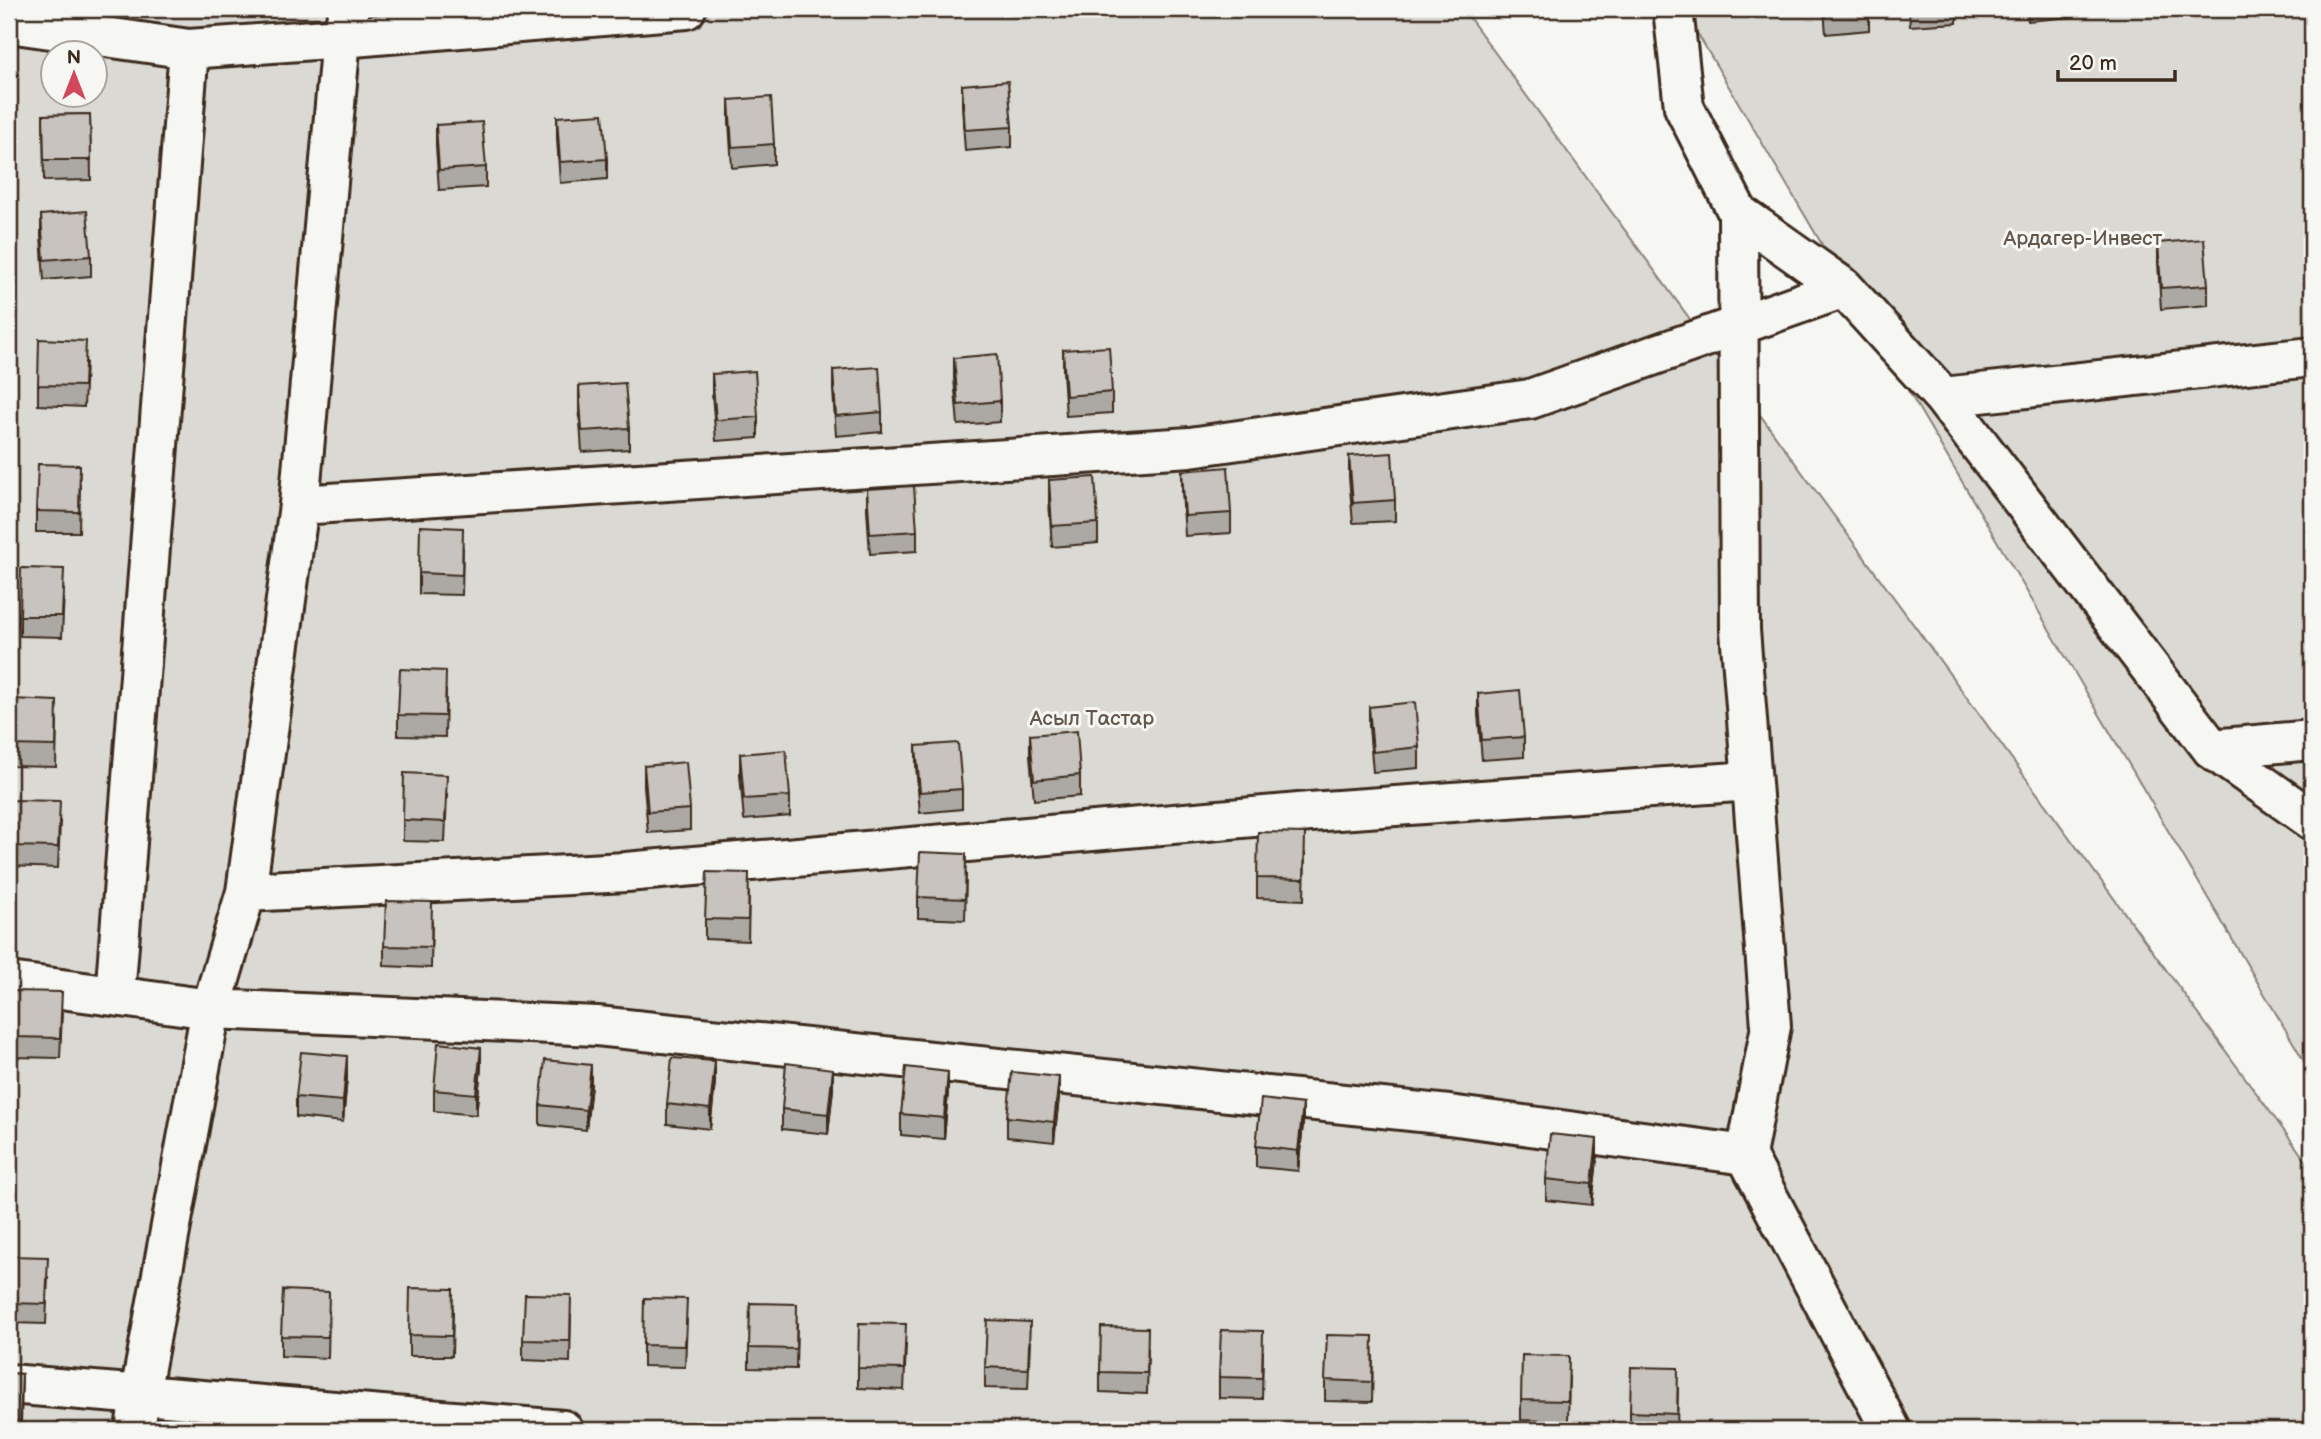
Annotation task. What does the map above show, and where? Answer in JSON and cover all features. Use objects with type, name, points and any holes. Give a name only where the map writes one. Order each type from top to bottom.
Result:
[{"type":"street","points":[[14,18],[189,49],[345,23],[686,9]]},
{"type":"street","points":[[1673,9],[1684,107],[1738,213],[1740,630],[1771,1026],[1746,1155],[1891,1430]]},
{"type":"street","points":[[138,1412],[211,1009],[246,892],[299,505],[345,23]]},
{"type":"street","points":[[115,996],[189,49]]},
{"type":"street","points":[[1738,213],[1844,288],[1942,397],[2212,749],[2312,820]]},
{"type":"street","points":[[299,505],[1190,447],[1530,399],[1844,288]]},
{"type":"street","points":[[1942,397],[2312,357]]},
{"type":"street","points":[[2212,749],[2312,740]]},
{"type":"street","points":[[246,892],[626,872],[1310,812],[1751,781]]},
{"type":"street","points":[[9,982],[211,1009],[597,1026],[1449,1115],[1746,1155]]},
{"type":"street","points":[[9,1384],[138,1412],[563,1430]]},
{"type":"green space","name":"Асыл Тастар","points":[[9,9],[1463,9],[2312,1169],[2312,1430],[9,1430]]},
{"type":"green space","name":"Ардагер-Инвест","points":[[1683,9],[2312,9],[2312,1069],[2307,1066]]},
{"type":"building","points":[[1826,9],[1869,9],[1869,10],[1826,13]]},
{"type":"building","points":[[1008,81],[1012,127],[965,130],[962,85]]},
{"type":"building","points":[[771,97],[774,144],[732,147],[729,100]]},
{"type":"building","points":[[90,114],[91,160],[44,160],[43,115]]},
{"type":"building","points":[[603,114],[607,159],[560,162],[557,117]]},
{"type":"building","points":[[482,122],[486,167],[439,170],[436,125]]},
{"type":"building","points":[[87,211],[91,256],[44,260],[41,215]]},
{"type":"building","points":[[2204,239],[2208,285],[2161,288],[2158,243]]},
{"type":"building","points":[[39,339],[86,341],[84,386],[38,385]]},
{"type":"building","points":[[1109,347],[1112,392],[1066,396],[1063,350]]},
{"type":"building","points":[[997,354],[1000,401],[958,405],[954,358]]},
{"type":"building","points":[[879,367],[882,412],[836,416],[833,370]]},
{"type":"building","points":[[755,371],[758,417],[716,420],[712,374]]},
{"type":"building","points":[[625,383],[629,428],[582,431],[579,386]]},
{"type":"building","points":[[1392,453],[1395,500],[1353,503],[1349,456]]},
{"type":"building","points":[[38,464],[80,465],[79,512],[36,511]]},
{"type":"building","points":[[1228,467],[1231,513],[1185,516],[1182,471]]},
{"type":"building","points":[[1095,477],[1098,523],[1052,526],[1049,480]]},
{"type":"building","points":[[914,486],[917,531],[870,534],[867,489]]},
{"type":"building","points":[[420,526],[463,528],[462,575],[419,573]]},
{"type":"building","points":[[21,568],[64,569],[62,616],[20,616]]},
{"type":"building","points":[[400,669],[446,671],[445,716],[398,715]]},
{"type":"building","points":[[1520,690],[1524,737],[1482,740],[1478,694]]},
{"type":"building","points":[[11,699],[57,701],[56,746],[9,745]]},
{"type":"building","points":[[1415,702],[1419,747],[1373,752],[1369,707]]},
{"type":"building","points":[[1077,731],[1080,775],[1034,780],[1030,735]]},
{"type":"building","points":[[958,743],[962,789],[920,792],[916,746]]},
{"type":"building","points":[[786,750],[790,796],[744,799],[740,754]]},
{"type":"building","points":[[686,762],[690,809],[648,812],[644,766]]},
{"type":"building","points":[[404,773],[447,775],[445,822],[403,820]]},
{"type":"building","points":[[13,800],[60,801],[58,847],[11,846]]},
{"type":"building","points":[[1258,832],[1305,833],[1304,879],[1257,878]]},
{"type":"building","points":[[920,852],[966,854],[965,899],[918,897]]},
{"type":"building","points":[[707,872],[749,873],[748,920],[705,919]]},
{"type":"building","points":[[386,901],[432,902],[431,947],[384,946]]},
{"type":"building","points":[[14,991],[62,992],[60,1038],[13,1037]]},
{"type":"building","points":[[438,1043],[481,1048],[476,1094],[434,1090]]},
{"type":"building","points":[[301,1052],[347,1056],[343,1101],[296,1097]]},
{"type":"building","points":[[672,1058],[715,1061],[710,1109],[667,1104]]},
{"type":"building","points":[[545,1060],[591,1065],[586,1110],[540,1105]]},
{"type":"building","points":[[786,1063],[833,1069],[828,1114],[782,1109]]},
{"type":"building","points":[[906,1067],[948,1072],[944,1118],[901,1114]]},
{"type":"building","points":[[1012,1072],[1059,1077],[1054,1122],[1007,1117]]},
{"type":"building","points":[[1261,1099],[1303,1104],[1298,1151],[1256,1146]]},
{"type":"building","points":[[1550,1134],[1597,1139],[1592,1184],[1546,1179]]},
{"type":"building","points":[[9,1256],[48,1257],[46,1304],[9,1303]]},
{"type":"building","points":[[410,1288],[453,1289],[452,1336],[409,1335]]},
{"type":"building","points":[[283,1290],[329,1292],[328,1337],[281,1336]]},
{"type":"building","points":[[525,1294],[571,1295],[570,1341],[523,1340]]},
{"type":"building","points":[[644,1298],[687,1299],[685,1346],[643,1345]]},
{"type":"building","points":[[750,1303],[797,1304],[796,1349],[749,1348]]},
{"type":"building","points":[[987,1320],[1030,1322],[1028,1369],[985,1367]]},
{"type":"building","points":[[859,1323],[906,1324],[904,1369],[858,1368]]},
{"type":"building","points":[[1101,1327],[1148,1328],[1147,1373],[1100,1372]]},
{"type":"building","points":[[1221,1330],[1263,1331],[1262,1378],[1219,1377]]},
{"type":"building","points":[[1327,1335],[1373,1336],[1372,1382],[1325,1380]]},
{"type":"building","points":[[1522,1355],[1569,1356],[1568,1401],[1521,1400]]},
{"type":"building","points":[[1631,1367],[1678,1368],[1677,1414],[1630,1412]]},
{"type":"building","points":[[9,1373],[22,1374],[20,1421],[9,1421]]}]
